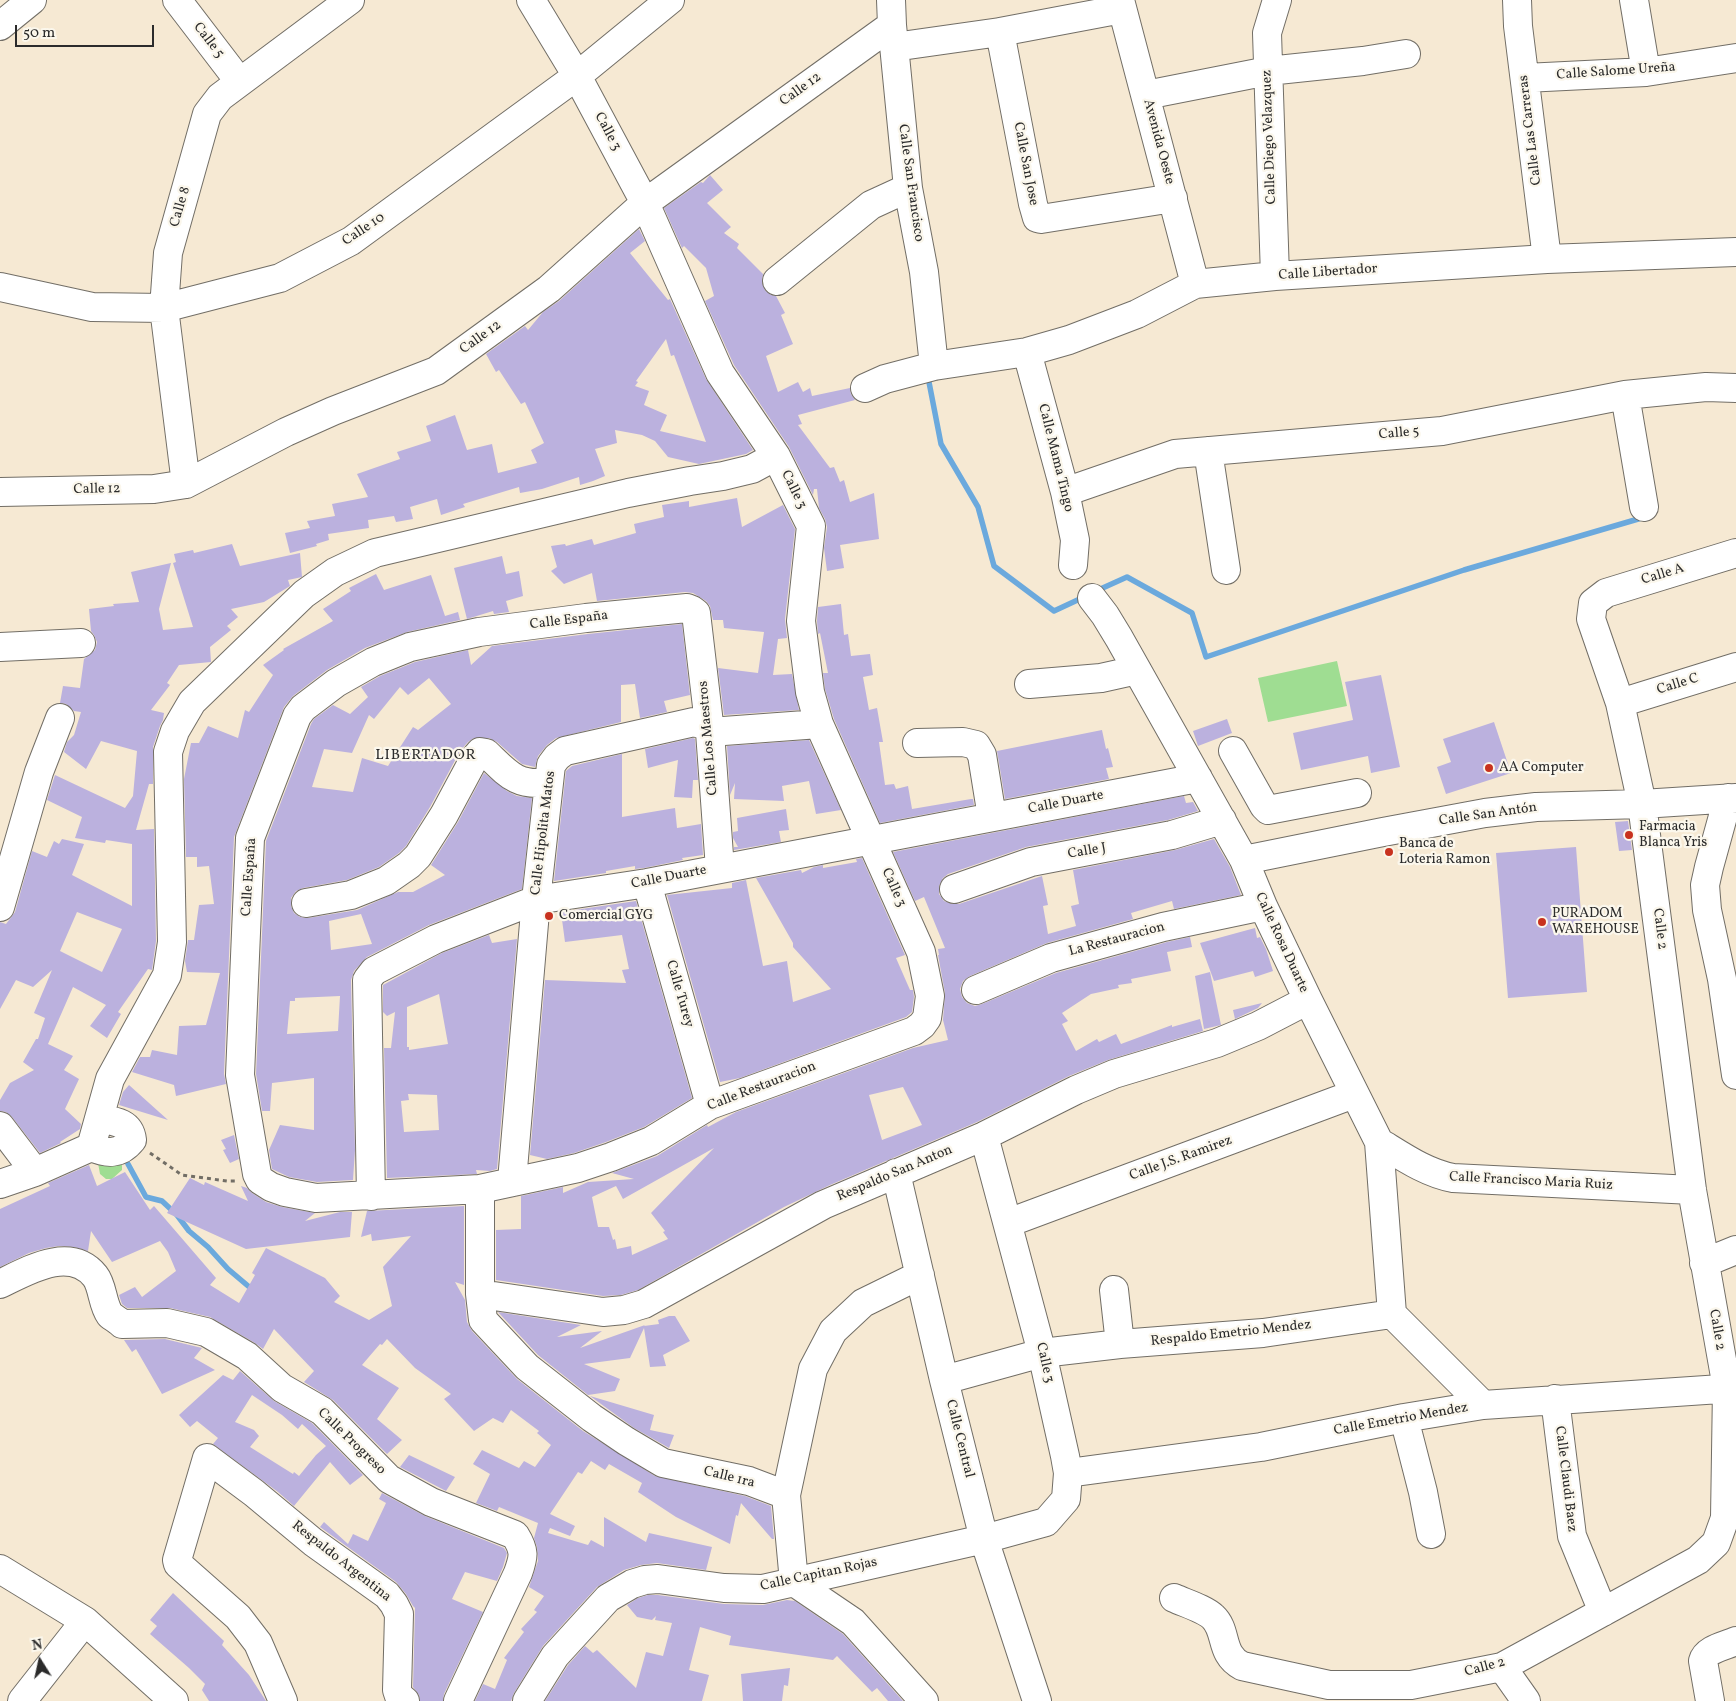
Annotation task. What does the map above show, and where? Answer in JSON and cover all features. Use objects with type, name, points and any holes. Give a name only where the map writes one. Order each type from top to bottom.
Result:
[{"type":"street","points":[[0,26],[32,0]]},
{"type":"street","name":"Calle 5","points":[[177,0],[239,81]]},
{"type":"street","name":"Calle 8","points":[[186,484],[164,308],[168,254],[207,114],[220,97],[239,81],[350,0]]},
{"type":"street","name":"Calle 3","points":[[532,0],[577,76],[645,203],[720,372],[776,456],[811,526],[801,621],[810,692],[819,724],[921,952],[930,996],[927,1018]]},
{"type":"street","name":"Calle 10","points":[[0,286],[92,307],[164,308],[280,278],[351,241],[577,76],[670,0]]},
{"type":"street","name":"Calle Diego Velazquez","points":[[1275,276],[1267,33],[1277,0]]},
{"type":"street","name":"Calle Las Carreras","points":[[1516,0],[1547,259]]},
{"type":"street","points":[[1634,0],[1646,72]]},
{"type":"street","name":"Calle 12","points":[[0,492],[154,489],[186,484],[286,432],[436,371],[549,289],[645,203],[892,24],[1000,32],[1121,5]]},
{"type":"street","name":"Avenida Oeste","points":[[1121,5],[1195,284]]},
{"type":"street","name":"Calle San Francisco","points":[[892,24],[908,188],[924,272],[934,366]]},
{"type":"street","name":"Calle San Jose","points":[[1000,32],[1037,218],[1041,219],[1173,198]]},
{"type":"street","points":[[1146,95],[1268,71],[1363,61],[1406,54]]},
{"type":"street","name":"Calle Salome Ureña","points":[[1525,78],[1646,72],[1736,58]]},
{"type":"street","points":[[777,281],[871,205],[908,188]]},
{"type":"street","name":"Calle Libertador","points":[[865,388],[885,379],[934,366],[1027,352],[1069,340],[1137,314],[1195,284],[1275,276],[1547,259],[1736,252]]},
{"type":"street","name":"Calle Mama Tingo","points":[[1027,352],[1065,492],[1075,540],[1072,565]]},
{"type":"street","name":"Calle 5","points":[[1065,492],[1175,454],[1442,431],[1625,395],[1706,387],[1736,388]]},
{"type":"street","points":[[1625,395],[1644,507]]},
{"type":"street","points":[[1208,451],[1226,570]]},
{"type":"street","points":[[0,1184],[36,1172],[91,1147],[110,1079],[167,975],[172,942],[168,752],[175,731],[192,702],[304,594],[335,572],[375,554],[628,493],[752,469],[776,456]]},
{"type":"street","name":"Calle A","points":[[1593,603],[1606,593],[1736,553]]},
{"type":"street","name":"Calle Rosa Duarte","points":[[1092,598],[1105,615],[1137,670],[1244,860],[1263,906],[1378,1142],[1392,1314]]},
{"type":"street","name":"Calle 2","points":[[1174,1598],[1212,1616],[1218,1623],[1229,1656],[1242,1666],[1329,1685],[1411,1693],[1502,1667],[1698,1560],[1716,1543],[1725,1518],[1731,1388],[1704,1263],[1692,1190],[1642,804],[1620,703],[1591,619],[1593,603]]},
{"type":"street","name":"Calle España","points":[[260,1180],[257,1174],[240,1075],[250,838],[297,716],[303,708],[336,683],[373,662],[410,647],[479,632],[576,619],[687,608],[692,610]]},
{"type":"street","name":"Calle Los Maestros","points":[[692,610],[696,613],[710,732],[720,869]]},
{"type":"street","points":[[0,647],[81,643]]},
{"type":"street","name":"Calle C","points":[[1620,703],[1736,667]]},
{"type":"street","points":[[1029,684],[1101,678],[1137,670]]},
{"type":"street","points":[[0,908],[39,772],[60,718]]},
{"type":"street","name":"Calle Hipolita Matos","points":[[512,1181],[536,900],[551,765],[565,751],[694,722],[704,725],[710,732],[819,724]]},
{"type":"street","points":[[917,743],[963,742],[976,745],[982,755],[992,817]]},
{"type":"street","points":[[1233,751],[1268,810],[1357,793]]},
{"type":"street","points":[[306,903],[351,895],[386,881],[410,865],[418,856],[444,815],[474,758],[480,752],[486,753],[506,772],[523,783],[537,784],[549,782]]},
{"type":"street","name":"Calle Duarte","points":[[371,1196],[367,980],[374,971],[436,939],[536,900],[647,883],[1198,778]]},
{"type":"street","points":[[1732,798],[1709,866],[1705,885],[1707,910],[1722,979],[1736,1075]]},
{"type":"street","name":"Calle San Antón","points":[[1244,860],[1485,813],[1536,808],[1732,798]]},
{"type":"street","points":[[1283,808],[1297,850]]},
{"type":"street","name":"Calle J","points":[[954,889],[1031,862],[1172,835],[1222,820]]},
{"type":"street","name":"Calle Turey","points":[[647,883],[710,1105]]},
{"type":"street","name":"La Restauracion","points":[[976,990],[1051,958],[1163,928],[1263,906]]},
{"type":"street","name":"Respaldo San Anton","points":[[480,1294],[603,1312],[624,1310],[644,1304],[823,1205],[984,1136],[1076,1090],[1114,1074],[1217,1043],[1258,1026],[1308,1000]]},
{"type":"street","name":"Calle Restauracion","points":[[480,1201],[512,1181],[578,1168],[651,1141],[710,1105],[914,1031],[927,1018]]},
{"type":"street","name":"Calle J.S. Ramirez","points":[[1008,1223],[1354,1094]]},
{"type":"street","points":[[91,1147],[102,1152],[112,1152],[121,1150],[132,1140],[131,1132],[127,1126],[100,1119]]},
{"type":"street","points":[[0,1126],[36,1172]]},
{"type":"street","name":"Calle 3","points":[[984,1136],[1042,1352],[1068,1473],[1066,1499],[1046,1522],[984,1539]]},
{"type":"street","name":"Calle Francisco Maria Ruiz","points":[[1378,1142],[1429,1171],[1440,1176],[1453,1178],[1692,1190]]},
{"type":"street","name":"Calle Central","points":[[896,1173],[944,1380],[984,1539],[1037,1701]]},
{"type":"street","points":[[260,1180],[271,1187],[285,1192],[316,1198],[371,1196],[480,1201],[480,1294]]},
{"type":"street","points":[[1704,1263],[1736,1250]]},
{"type":"street","name":"Calle Progreso","points":[[0,1284],[36,1267],[61,1261],[80,1264],[95,1276],[110,1314],[122,1324],[167,1323],[206,1332],[247,1356],[282,1388],[322,1411],[388,1479],[431,1502],[515,1535],[522,1545],[524,1556],[518,1573],[458,1701]]},
{"type":"street","points":[[920,1275],[863,1303],[832,1331],[813,1369],[786,1495],[794,1582],[853,1622],[924,1701]]},
{"type":"street","points":[[1114,1290],[1120,1344]]},
{"type":"street","name":"Calle 1ra","points":[[480,1294],[484,1320],[527,1367],[598,1423],[663,1463],[749,1481],[786,1495]]},
{"type":"street","points":[[1392,1314],[1483,1405]]},
{"type":"street","name":"Respaldo Emetrio Mendez","points":[[944,1380],[1042,1352],[1120,1344],[1263,1334],[1392,1314]]},
{"type":"street","name":"Calle Emetrio Mendez","points":[[1068,1473],[1261,1447],[1404,1418],[1483,1405],[1731,1388]]},
{"type":"street","name":"Calle Claudi Baez","points":[[1555,1399],[1572,1536],[1603,1612]]},
{"type":"street","points":[[1404,1418],[1423,1492],[1431,1534]]},
{"type":"street","name":"Respaldo Argentina","points":[[283,1701],[258,1643],[238,1616],[178,1564],[177,1560],[207,1458],[287,1519],[313,1542],[387,1595],[399,1614],[397,1690],[399,1696],[405,1701]]},
{"type":"street","name":"Calle Capitan Rojas","points":[[527,1701],[555,1656],[608,1598],[632,1584],[658,1579],[724,1588],[763,1588],[984,1539]]},
{"type":"street","points":[[0,1569],[85,1621],[174,1701]]},
{"type":"street","points":[[22,1701],[85,1621]]},
{"type":"street","points":[[1710,1701],[1702,1661],[1704,1656],[1736,1641]]},
{"type":"street","points":[[1502,1667],[1526,1701]]},
{"type":"path","points":[[132,1140],[182,1175],[227,1181],[260,1180]]},
{"type":"green space","points":[[1337,661],[1347,706],[1268,722],[1258,678]]},
{"type":"green space","points":[[98,1163],[122,1163],[122,1170],[112,1179],[106,1179],[100,1174]]},
{"type":"building","points":[[710,175],[723,190],[707,203],[731,227],[724,233],[739,244],[737,248],[763,274],[762,283],[765,290],[771,295],[776,296],[785,313],[781,315],[793,344],[766,356],[778,392],[798,382],[803,392],[810,388],[812,396],[850,388],[855,400],[798,415],[802,424],[798,425],[830,468],[834,467],[840,482],[844,480],[850,502],[874,493],[879,539],[840,545],[844,568],[827,571],[824,548],[827,527],[819,508],[817,489],[814,489],[813,495],[789,447],[734,365],[705,301],[714,296],[706,268],[684,246],[682,248],[664,208],[701,182],[703,183]]},
{"type":"building","points":[[639,229],[645,241],[630,253],[668,300],[670,299],[706,379],[753,450],[746,454],[699,464],[668,457],[655,441],[642,435],[615,430],[617,443],[595,449],[605,476],[593,481],[580,485],[579,477],[542,489],[520,493],[519,487],[463,504],[465,507],[441,515],[437,499],[410,507],[413,519],[396,522],[394,516],[368,520],[369,528],[328,534],[329,540],[316,544],[317,546],[290,553],[285,533],[310,528],[307,521],[335,516],[332,504],[368,497],[357,474],[400,459],[397,452],[431,441],[426,426],[455,415],[467,450],[492,444],[498,473],[537,463],[531,450],[544,443],[525,402],[521,404],[499,370],[496,372],[486,354],[525,326],[528,330],[543,312],[559,301]],"holes":[[[666,339],[671,356],[674,355],[706,442],[660,431],[667,415],[644,405],[649,391],[635,386],[638,382],[636,381]]]},
{"type":"building","points":[[737,498],[742,527],[783,505],[795,529],[785,619],[787,638],[778,639],[773,675],[792,674],[799,710],[724,715],[718,668],[758,673],[764,632],[724,628],[723,620],[713,620],[710,606],[706,601],[693,593],[685,592],[597,601],[592,573],[564,584],[551,571],[557,567],[551,546],[565,544],[566,546],[592,539],[594,545],[636,533],[634,524],[664,517],[662,505],[689,501],[689,507]]},
{"type":"building","points":[[232,544],[240,566],[300,553],[302,577],[288,580],[290,586],[264,602],[231,609],[238,617],[227,626],[231,630],[210,647],[211,662],[179,665],[167,683],[170,685],[151,710],[164,713],[153,747],[153,784],[149,784],[136,830],[154,829],[156,941],[152,970],[148,969],[118,1012],[121,1014],[107,1038],[90,1026],[106,1005],[73,987],[48,1044],[73,1056],[64,1070],[79,1079],[65,1109],[81,1124],[80,1129],[61,1143],[40,1153],[12,1117],[6,1112],[0,1111],[0,1100],[10,1083],[34,1070],[23,1062],[36,1039],[38,1039],[45,1018],[34,1013],[52,970],[33,987],[16,980],[0,1009],[0,922],[6,924],[15,912],[32,851],[47,857],[54,841],[59,844],[62,839],[84,844],[72,875],[132,906],[132,844],[106,840],[105,843],[75,838],[82,817],[47,800],[55,775],[125,808],[133,796],[137,751],[101,741],[86,769],[64,752],[67,742],[74,735],[81,712],[74,711],[66,704],[60,703],[63,686],[80,688],[84,659],[95,650],[97,642],[91,631],[89,609],[114,606],[113,604],[139,602],[131,572],[171,563],[159,609],[163,630],[193,627],[173,563],[176,562],[174,554],[193,550],[194,553]],"holes":[[[77,912],[122,929],[102,972],[60,951]]]},
{"type":"building","points":[[502,556],[506,574],[519,571],[523,596],[506,601],[509,612],[494,614],[493,611],[467,619],[454,568]]},
{"type":"building","points":[[376,574],[384,590],[431,575],[445,616],[458,612],[460,620],[407,632],[365,648],[327,670],[293,696],[284,707],[234,837],[224,1074],[226,1084],[176,1096],[174,1085],[132,1072],[140,1057],[150,1057],[152,1050],[177,1055],[179,1026],[206,1025],[220,973],[187,972],[185,961],[188,940],[194,940],[199,905],[214,904],[209,866],[197,867],[197,857],[186,857],[184,779],[191,743],[199,743],[208,726],[238,738],[245,710],[249,712],[273,675],[263,665],[283,649],[333,621],[323,609],[351,591],[349,588]]},
{"type":"building","points":[[841,604],[844,635],[848,634],[851,656],[870,654],[873,675],[863,677],[869,710],[877,708],[883,742],[879,742],[885,785],[894,784],[896,789],[908,786],[912,809],[971,799],[973,799],[974,805],[880,823],[834,719],[825,689],[823,673],[828,673],[820,633],[818,634],[818,607]]},
{"type":"building","points":[[682,624],[690,695],[664,701],[667,712],[640,718],[635,684],[621,685],[621,722],[556,738],[538,756],[535,767],[522,764],[497,742],[489,738],[474,738],[460,751],[430,807],[406,846],[399,853],[379,867],[347,880],[303,888],[296,891],[291,898],[291,906],[294,913],[300,917],[308,918],[357,910],[398,892],[413,892],[445,875],[431,865],[458,822],[484,773],[507,791],[517,796],[532,798],[522,889],[429,925],[367,957],[354,971],[351,980],[355,1150],[353,1180],[317,1182],[289,1177],[272,1169],[269,1150],[280,1125],[314,1130],[314,1078],[272,1083],[270,1111],[262,1111],[256,1074],[266,841],[311,724],[314,719],[333,705],[350,714],[368,697],[361,687],[380,676],[415,662],[468,650],[471,665],[492,646]],"holes":[[[429,678],[451,704],[418,730],[413,727],[388,766],[362,758],[353,792],[312,787],[324,749],[352,753],[369,715],[374,719],[400,687],[408,695]],[[361,914],[372,944],[331,950],[329,921]],[[340,996],[338,1031],[287,1034],[290,1001],[295,1001],[295,998]]]},
{"type":"building","points":[[1381,675],[1400,767],[1371,773],[1368,756],[1301,770],[1293,733],[1353,720],[1345,682]]},
{"type":"building","points":[[1227,719],[1232,733],[1198,746],[1193,731]]},
{"type":"building","points":[[1494,722],[1511,773],[1446,794],[1437,767],[1451,762],[1443,739]]},
{"type":"building","points":[[1102,730],[1106,749],[1108,748],[1113,767],[1106,768],[1109,779],[1005,799],[997,751]]},
{"type":"building","points":[[695,739],[698,780],[693,780],[692,798],[674,797],[678,760],[648,768],[645,749]]},
{"type":"building","points":[[809,740],[841,810],[816,814],[809,781],[782,786],[784,801],[734,799],[735,783],[730,795],[727,746]]},
{"type":"building","points":[[622,754],[622,817],[675,808],[677,828],[701,824],[703,855],[682,858],[683,860],[644,868],[635,869],[635,866],[606,871],[606,873],[554,881],[566,771],[572,766]]},
{"type":"building","points":[[1184,796],[1186,803],[1193,802],[1198,811],[1168,820],[1026,847],[948,874],[943,878],[939,886],[939,894],[944,901],[959,904],[1042,876],[1048,905],[1043,906],[1048,934],[1076,926],[1071,906],[1079,904],[1073,870],[1175,850],[1214,839],[1230,867],[1241,895],[1174,909],[1172,901],[1131,913],[1133,919],[1047,943],[970,976],[963,981],[960,989],[962,997],[967,1003],[975,1006],[1056,973],[1190,937],[1192,947],[1167,952],[1171,971],[1131,979],[1132,983],[1118,985],[1119,988],[1091,994],[1062,1013],[1068,1021],[1062,1024],[1076,1051],[1097,1039],[1099,1042],[1116,1034],[1121,1044],[1172,1025],[1172,1027],[1200,1019],[1203,1031],[1108,1060],[1069,1076],[977,1122],[830,1185],[784,1207],[638,1290],[621,1295],[603,1296],[496,1280],[496,1230],[521,1229],[521,1196],[563,1187],[563,1193],[588,1182],[634,1179],[612,1173],[657,1156],[707,1125],[708,1127],[736,1112],[913,1048],[948,1040],[943,1020],[945,993],[938,955],[938,949],[945,948],[924,897],[915,901],[893,852]],"holes":[[[903,1087],[922,1125],[882,1140],[869,1095]],[[714,1148],[651,1213],[665,1231],[663,1232],[668,1239],[632,1255],[631,1246],[617,1249],[615,1239],[613,1240],[609,1227],[598,1227],[592,1197],[616,1186],[623,1199]]]},
{"type":"building","points":[[786,809],[789,830],[779,831],[781,842],[734,850],[734,847],[738,847],[733,838],[733,832],[738,831],[737,818]]},
{"type":"building","points":[[1628,821],[1632,850],[1619,851],[1615,822]]},
{"type":"building","name":"PURADOM WAREHOUSE","points":[[1576,847],[1587,992],[1508,998],[1496,853]]},
{"type":"building","points":[[862,858],[905,955],[896,958],[910,990],[913,990],[912,1012],[906,1017],[740,1078],[720,1082],[667,895],[732,888],[732,883],[746,880],[763,966],[787,961],[793,1002],[831,989],[793,947],[793,943],[756,878],[801,870],[802,873],[814,867],[823,865],[823,868],[857,862],[856,859]]},
{"type":"building","points":[[636,901],[692,1098],[644,1127],[606,1142],[574,1153],[547,1159],[530,1155],[545,980],[626,983],[622,970],[629,969],[622,935],[565,942],[561,912]]},
{"type":"building","points":[[1255,928],[1257,938],[1260,937],[1266,949],[1273,971],[1255,977],[1253,971],[1214,981],[1200,943]]},
{"type":"building","points":[[489,935],[492,943],[517,939],[497,1169],[490,1171],[476,1170],[477,1174],[387,1178],[384,1048],[391,1048],[395,1012],[387,1016],[383,1012],[383,985],[442,953]],"holes":[[[439,994],[448,1044],[409,1050],[409,1047],[407,1047],[407,1007]],[[408,1094],[437,1095],[439,1130],[404,1132],[401,1101],[409,1100]]]},
{"type":"building","points":[[1210,972],[1221,1025],[1204,1029],[1195,976]]},
{"type":"building","points":[[1262,1003],[1258,1008],[1235,1019],[1233,1010]]},
{"type":"building","points":[[129,1085],[168,1120],[119,1105],[123,1092]]},
{"type":"building","points":[[234,1135],[239,1159],[230,1163],[223,1150],[226,1149],[221,1140]]},
{"type":"building","points":[[89,1165],[97,1186],[125,1172],[150,1210],[154,1206],[216,1278],[210,1285],[239,1303],[255,1275],[252,1273],[266,1248],[325,1278],[340,1296],[334,1302],[369,1320],[392,1306],[383,1267],[411,1236],[372,1241],[371,1234],[361,1237],[367,1211],[464,1206],[464,1285],[455,1282],[465,1300],[467,1322],[472,1331],[517,1379],[583,1431],[655,1476],[745,1496],[771,1506],[774,1539],[741,1503],[738,1516],[736,1515],[730,1544],[676,1517],[638,1492],[642,1483],[609,1464],[605,1470],[591,1461],[582,1474],[578,1472],[550,1514],[575,1526],[570,1536],[550,1528],[548,1533],[588,1545],[591,1540],[604,1547],[604,1517],[646,1542],[649,1533],[712,1547],[706,1570],[657,1563],[624,1570],[597,1587],[543,1646],[511,1701],[475,1701],[483,1684],[495,1689],[507,1660],[504,1658],[524,1632],[521,1629],[537,1612],[534,1610],[544,1596],[529,1587],[538,1561],[534,1538],[538,1523],[499,1507],[497,1511],[476,1503],[490,1474],[473,1464],[482,1450],[519,1468],[524,1461],[535,1467],[551,1445],[537,1433],[539,1431],[511,1410],[503,1423],[493,1418],[474,1431],[444,1399],[451,1394],[415,1368],[387,1339],[382,1345],[380,1344],[362,1365],[399,1388],[377,1419],[402,1440],[387,1454],[333,1400],[304,1382],[314,1371],[274,1329],[263,1349],[210,1317],[170,1308],[127,1308],[122,1304],[119,1295],[135,1287],[142,1297],[176,1271],[168,1252],[160,1241],[112,1262],[91,1231],[88,1251],[74,1247],[59,1246],[46,1248],[29,1253],[0,1267],[0,1209],[50,1186],[48,1183]]},
{"type":"building","points":[[190,1178],[204,1185],[205,1182],[248,1201],[241,1186],[247,1188],[266,1202],[315,1213],[305,1221],[340,1212],[352,1212],[350,1237],[246,1249],[167,1213]]},
{"type":"building","points":[[498,1312],[581,1325],[557,1337],[602,1331],[580,1348],[645,1325],[659,1324],[658,1320],[669,1316],[675,1316],[690,1341],[663,1355],[666,1366],[650,1367],[644,1328],[630,1358],[584,1364],[620,1379],[615,1391],[588,1395],[538,1355]]},
{"type":"building","points":[[165,1339],[202,1348],[194,1358],[215,1370],[162,1394],[136,1349],[132,1352],[124,1340]]},
{"type":"building","points":[[240,1371],[274,1401],[312,1423],[363,1475],[350,1485],[330,1462],[294,1506],[213,1444],[218,1438],[197,1421],[190,1427],[179,1415],[223,1375],[233,1380]],"holes":[[[252,1395],[282,1415],[298,1429],[302,1424],[326,1446],[299,1476],[250,1447],[259,1436],[254,1430],[235,1422]]]},
{"type":"building","points":[[590,1396],[654,1415],[650,1430],[674,1435],[669,1448],[634,1428]]},
{"type":"building","points":[[409,1455],[455,1477],[446,1491],[400,1467]]},
{"type":"building","points":[[382,1493],[425,1516],[504,1548],[507,1553],[497,1581],[465,1572],[452,1599],[483,1612],[444,1694],[443,1701],[420,1701],[419,1695],[413,1687],[415,1608],[406,1594],[396,1582],[320,1527],[324,1522],[348,1544],[353,1534],[368,1541],[386,1503],[379,1499]]},
{"type":"building","points":[[173,1593],[224,1641],[222,1645],[249,1675],[266,1701],[209,1701],[202,1690],[205,1684],[150,1634],[157,1626],[150,1620]]},
{"type":"building","points":[[648,1595],[724,1604],[763,1605],[787,1600],[795,1601],[843,1634],[903,1701],[888,1701],[877,1688],[872,1692],[837,1656],[833,1660],[729,1645],[731,1636],[700,1627],[689,1670],[709,1675],[702,1701],[545,1701],[568,1665],[585,1646],[593,1653],[597,1650],[636,1688],[646,1652],[663,1656],[672,1623],[655,1620],[656,1616],[652,1620],[637,1617],[627,1605],[638,1598]]},
{"type":"building","points":[[790,1668],[788,1686],[784,1685],[782,1701],[743,1701],[741,1674]]},
{"type":"waterway","points":[[928,377],[941,444],[978,507],[994,566],[1054,611],[1084,597]]},
{"type":"waterway","points":[[1096,591],[1127,577],[1192,613],[1206,657],[1464,570],[1645,517]]},
{"type":"waterway","points":[[128,1164],[146,1197],[162,1201],[177,1215],[189,1231],[254,1291]]},
{"type":"place","name":"AA Computer","points":[[1489,768]]},
{"type":"place","name":"Farmacia Blanca Yris","points":[[1629,835]]},
{"type":"place","name":"Banca de Loteria Ramon","points":[[1389,852]]},
{"type":"place","name":"Comercial GYG","points":[[549,916]]},
{"type":"place","name":"PURADOM WAREHOUSE","points":[[1542,922]]},
{"type":"district","name":"LIBERTADOR","points":[[426,756]]}]
